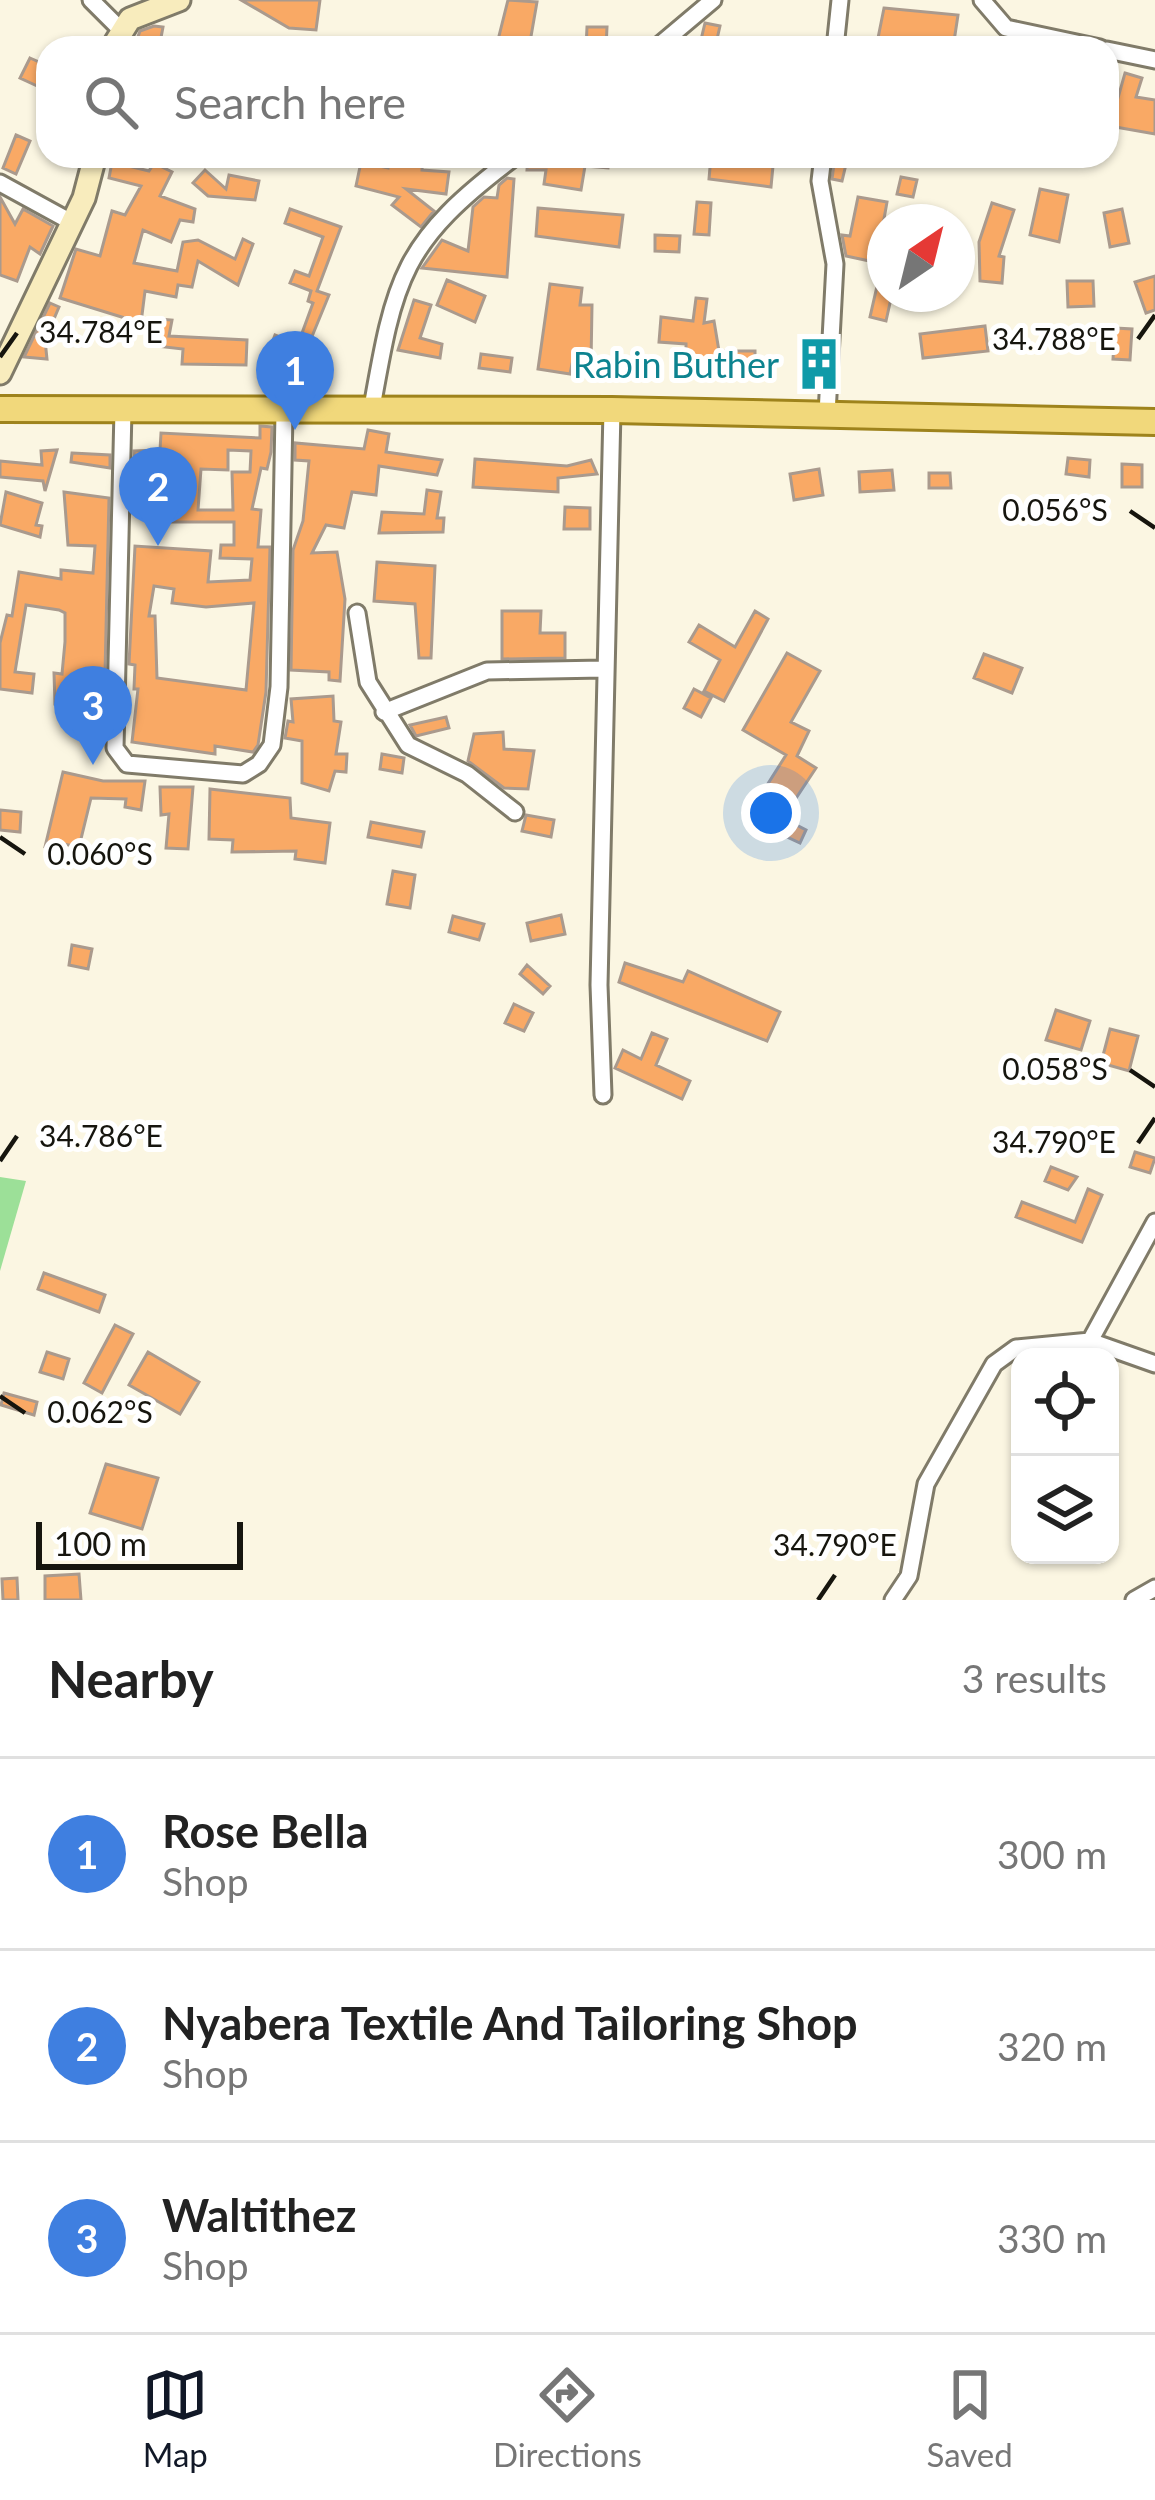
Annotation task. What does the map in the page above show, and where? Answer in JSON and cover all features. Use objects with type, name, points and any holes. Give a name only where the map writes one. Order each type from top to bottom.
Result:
[{"type":"main road","points":[[0,409],[612,410],[1155,422]]},
{"type":"street","points":[[91,0],[114,36]]},
{"type":"street","points":[[118,36],[130,20],[179,0]]},
{"type":"street","points":[[670,36],[713,0]]},
{"type":"street","points":[[836,36],[840,0]]},
{"type":"street","points":[[982,0],[1006,28],[1043,36]]},
{"type":"street","points":[[1119,52],[1155,60]]},
{"type":"street","points":[[0,373],[73,223],[91,168]]},
{"type":"street","points":[[370,412],[391,300],[405,267],[465,194],[500,168]]},
{"type":"street","points":[[822,168],[835,264],[827,414]]},
{"type":"street","points":[[0,183],[73,223]]},
{"type":"street","points":[[123,410],[115,748],[127,764],[243,774],[259,764],[272,745],[284,412]]},
{"type":"street","points":[[603,1095],[599,986],[603,669],[612,410]]},
{"type":"street","points":[[357,613],[360,657],[384,712],[408,745],[466,774],[515,812]]},
{"type":"street","points":[[384,712],[487,671],[603,669]]},
{"type":"street","points":[[1090,1341],[1155,1222]]},
{"type":"street","points":[[892,1600],[909,1576],[926,1484],[994,1364],[1016,1348],[1090,1341],[1155,1364]]},
{"type":"street","points":[[1134,1600],[1155,1588]]},
{"type":"green space","points":[[0,1177],[26,1181],[0,1271]]},
{"type":"building","points":[[241,0],[320,0],[316,30],[289,28]]},
{"type":"building","points":[[508,0],[537,2],[531,36],[499,36]]},
{"type":"building","points":[[884,8],[958,15],[955,36],[878,36]]},
{"type":"building","points":[[705,23],[720,26],[718,36],[702,36]]},
{"type":"building","points":[[163,27],[161,36],[138,36],[140,31]]},
{"type":"building","points":[[587,27],[607,27],[607,36],[587,36]]},
{"type":"building","points":[[30,58],[36,61],[36,85],[20,78]]},
{"type":"building","points":[[1125,73],[1142,78],[1136,97],[1155,100],[1155,134],[1119,128],[1119,94]]},
{"type":"building","points":[[16,135],[30,141],[16,174],[3,168]]},
{"type":"building","points":[[111,168],[164,168],[172,172],[160,196],[195,209],[193,222],[180,220],[171,242],[143,230],[134,263],[177,271],[183,242],[198,240],[235,259],[243,239],[253,244],[238,285],[198,261],[192,287],[178,285],[176,297],[145,291],[141,323],[60,298],[76,249],[100,256],[112,211],[125,215],[141,186],[109,178]]},
{"type":"building","points":[[360,168],[449,172],[446,194],[406,189],[434,211],[421,227],[392,205],[399,197],[356,186]]},
{"type":"building","points":[[585,168],[581,190],[544,184],[546,170],[527,170]]},
{"type":"building","points":[[710,168],[773,168],[771,187],[709,179]]},
{"type":"building","points":[[833,168],[845,168],[842,181],[832,179]]},
{"type":"building","points":[[205,170],[226,189],[229,175],[259,181],[255,200],[208,196],[193,183]]},
{"type":"building","points":[[901,177],[917,180],[913,197],[897,194]]},
{"type":"building","points":[[514,179],[507,277],[422,268],[442,240],[468,251],[473,207],[484,197],[497,198],[499,185]]},
{"type":"building","points":[[1040,189],[1068,195],[1059,242],[1030,235]]},
{"type":"building","points":[[0,197],[15,224],[23,209],[53,226],[40,254],[30,247],[17,281],[0,275]]},
{"type":"building","points":[[858,197],[887,202],[867,204],[867,260],[846,256],[842,235],[850,236]]},
{"type":"building","points":[[697,202],[711,203],[709,235],[694,234]]},
{"type":"building","points":[[992,203],[1014,210],[999,256],[1004,257],[1002,283],[980,281],[979,242]]},
{"type":"building","points":[[538,208],[623,215],[619,247],[536,236]]},
{"type":"building","points":[[290,209],[341,227],[317,291],[329,295],[299,368],[267,356],[275,335],[298,344],[313,303],[308,301],[311,291],[290,283],[295,271],[309,276],[323,237],[285,223]]},
{"type":"building","points":[[1122,209],[1129,243],[1110,247],[1104,213]]},
{"type":"building","points":[[655,235],[680,236],[679,252],[655,251]]},
{"type":"building","points":[[1155,276],[1155,310],[1146,313],[1135,282]]},
{"type":"building","points":[[447,280],[485,296],[475,322],[437,305]]},
{"type":"building","points":[[1067,281],[1093,281],[1094,306],[1068,307]]},
{"type":"building","points":[[550,284],[582,288],[580,305],[592,305],[591,364],[572,364],[570,374],[538,369]]},
{"type":"building","points":[[696,298],[707,299],[704,323],[714,321],[719,351],[755,351],[755,363],[696,364],[696,369],[686,369],[686,344],[659,342],[661,317],[693,321]]},
{"type":"building","points":[[414,300],[431,305],[420,338],[442,344],[440,358],[398,350]]},
{"type":"building","points":[[50,303],[59,307],[45,340],[47,359],[24,357]]},
{"type":"building","points":[[871,312],[888,312],[886,321],[870,317]]},
{"type":"building","points":[[159,319],[172,320],[169,336],[247,340],[246,365],[182,364],[183,349],[156,346]]},
{"type":"building","points":[[985,326],[988,351],[923,358],[920,334]]},
{"type":"building","points":[[1115,328],[1132,329],[1130,360],[1113,359]]},
{"type":"building","points":[[481,354],[512,358],[510,372],[479,368]]},
{"type":"building","points":[[260,426],[272,427],[267,469],[261,468],[252,509],[261,510],[258,547],[270,547],[266,692],[258,745],[253,752],[215,746],[215,754],[132,742],[138,689],[134,689],[135,665],[129,664],[135,546],[211,551],[208,582],[250,580],[252,559],[220,558],[221,545],[234,545],[234,522],[152,522],[151,508],[138,506],[134,451],[160,450],[161,433],[260,438]],"holes":[[[228,450],[251,451],[250,472],[232,472],[233,510],[198,510],[201,469],[228,470]],[[154,586],[174,589],[172,603],[206,607],[254,603],[246,690],[157,678],[155,616],[149,616]]]},
{"type":"building","points":[[368,430],[389,434],[386,452],[442,460],[437,475],[379,466],[376,495],[352,492],[344,528],[326,525],[312,553],[337,552],[345,599],[340,681],[329,680],[329,672],[291,670],[293,550],[303,521],[309,461],[295,460],[295,443],[364,449]]},
{"type":"building","points":[[57,450],[45,491],[43,481],[0,477],[0,461],[42,465],[41,451]]},
{"type":"building","points":[[72,453],[110,455],[110,468],[71,462]]},
{"type":"building","points":[[1068,458],[1090,460],[1089,477],[1066,474]]},
{"type":"building","points":[[475,459],[567,466],[591,460],[597,474],[558,478],[558,492],[473,487]]},
{"type":"building","points":[[1122,464],[1142,465],[1142,487],[1122,487]]},
{"type":"building","points":[[819,469],[823,495],[794,500],[790,474]]},
{"type":"building","points":[[892,470],[894,490],[860,492],[859,472]]},
{"type":"building","points":[[929,473],[950,473],[951,488],[929,488]]},
{"type":"building","points":[[427,490],[441,492],[437,518],[444,518],[443,532],[379,533],[382,512],[424,514]]},
{"type":"building","points":[[6,492],[42,503],[36,525],[42,526],[40,537],[0,525]]},
{"type":"building","points":[[64,492],[109,498],[104,718],[81,715],[83,706],[55,704],[54,673],[62,674],[65,642],[65,613],[59,610],[26,605],[15,672],[34,674],[32,693],[0,689],[0,643],[7,615],[12,616],[19,572],[61,579],[61,570],[93,573],[95,546],[68,545]]},
{"type":"building","points":[[565,507],[590,508],[590,529],[564,529]]},
{"type":"building","points":[[377,562],[435,566],[431,658],[419,658],[415,604],[374,601]]},
{"type":"building","points":[[502,611],[541,611],[540,633],[565,633],[565,658],[502,659]]},
{"type":"building","points":[[755,611],[768,619],[724,701],[704,691],[720,660],[689,642],[699,625],[735,647]]},
{"type":"building","points":[[787,653],[820,671],[791,722],[809,731],[797,756],[816,768],[783,818],[806,830],[800,843],[759,824],[773,796],[764,790],[786,755],[743,730]]},
{"type":"building","points":[[984,654],[1022,668],[1012,693],[974,678]]},
{"type":"building","points":[[694,689],[711,698],[701,717],[684,708]]},
{"type":"building","points":[[333,696],[334,721],[341,722],[336,754],[347,754],[346,772],[335,771],[329,791],[302,783],[302,741],[285,738],[288,721],[293,722],[291,699]]},
{"type":"building","points":[[446,717],[449,728],[416,736],[410,725]]},
{"type":"building","points":[[503,732],[504,749],[534,751],[528,789],[504,788],[468,761],[474,734]]},
{"type":"building","points":[[382,754],[404,758],[402,773],[380,769]]},
{"type":"building","points":[[63,772],[103,781],[145,781],[141,810],[125,807],[126,799],[91,798],[79,847],[58,843],[57,850],[45,847]]},
{"type":"building","points":[[160,787],[193,787],[188,849],[166,848],[169,814],[161,815]]},
{"type":"building","points":[[210,789],[290,798],[291,818],[330,823],[325,863],[295,859],[296,851],[232,852],[233,840],[209,839]]},
{"type":"building","points":[[0,810],[21,812],[20,832],[0,830]]},
{"type":"building","points":[[526,815],[554,820],[551,837],[522,831]]},
{"type":"building","points":[[371,822],[424,832],[421,847],[368,837]]},
{"type":"building","points":[[393,871],[415,875],[410,908],[387,904]]},
{"type":"building","points":[[561,915],[565,934],[531,941],[527,923]]},
{"type":"building","points":[[453,916],[484,924],[479,940],[449,932]]},
{"type":"building","points":[[72,945],[92,949],[88,969],[69,965]]},
{"type":"building","points":[[625,963],[683,982],[688,971],[780,1012],[767,1041],[619,982]]},
{"type":"building","points":[[527,965],[550,986],[543,994],[520,974]]},
{"type":"building","points":[[514,1004],[533,1013],[524,1031],[505,1023]]},
{"type":"building","points":[[1056,1010],[1090,1021],[1081,1050],[1046,1040]]},
{"type":"building","points":[[1110,1029],[1138,1036],[1129,1071],[1101,1063]]},
{"type":"building","points":[[652,1033],[667,1039],[656,1065],[690,1081],[682,1099],[615,1068],[623,1050],[641,1059]]},
{"type":"building","points":[[1135,1152],[1155,1158],[1150,1173],[1130,1167]]},
{"type":"building","points":[[1051,1167],[1077,1177],[1068,1190],[1045,1181]]},
{"type":"building","points":[[1088,1189],[1102,1195],[1082,1242],[1016,1217],[1022,1202],[1075,1222]]},
{"type":"building","points":[[44,1273],[105,1295],[99,1312],[38,1289]]},
{"type":"building","points":[[115,1325],[133,1334],[102,1393],[84,1383]]},
{"type":"building","points":[[47,1352],[69,1359],[63,1379],[40,1372]]},
{"type":"building","points":[[148,1352],[199,1382],[180,1414],[129,1385]]},
{"type":"building","points":[[4,1393],[37,1402],[34,1415],[1,1405]]},
{"type":"building","points":[[106,1464],[158,1478],[142,1529],[90,1513]]},
{"type":"building","points":[[79,1574],[81,1600],[45,1600],[45,1576]]},
{"type":"building","points":[[17,1578],[18,1600],[3,1600],[2,1579]]},
{"type":"place","name":"Rabin Buther","points":[[819,364]]},
{"type":"place","name":"Rose Bella","points":[[295,430]]},
{"type":"place","name":"Nyabera Textile And Tailoring Shop","points":[[158,546]]},
{"type":"place","name":"Waltithez","points":[[93,765]]}]
